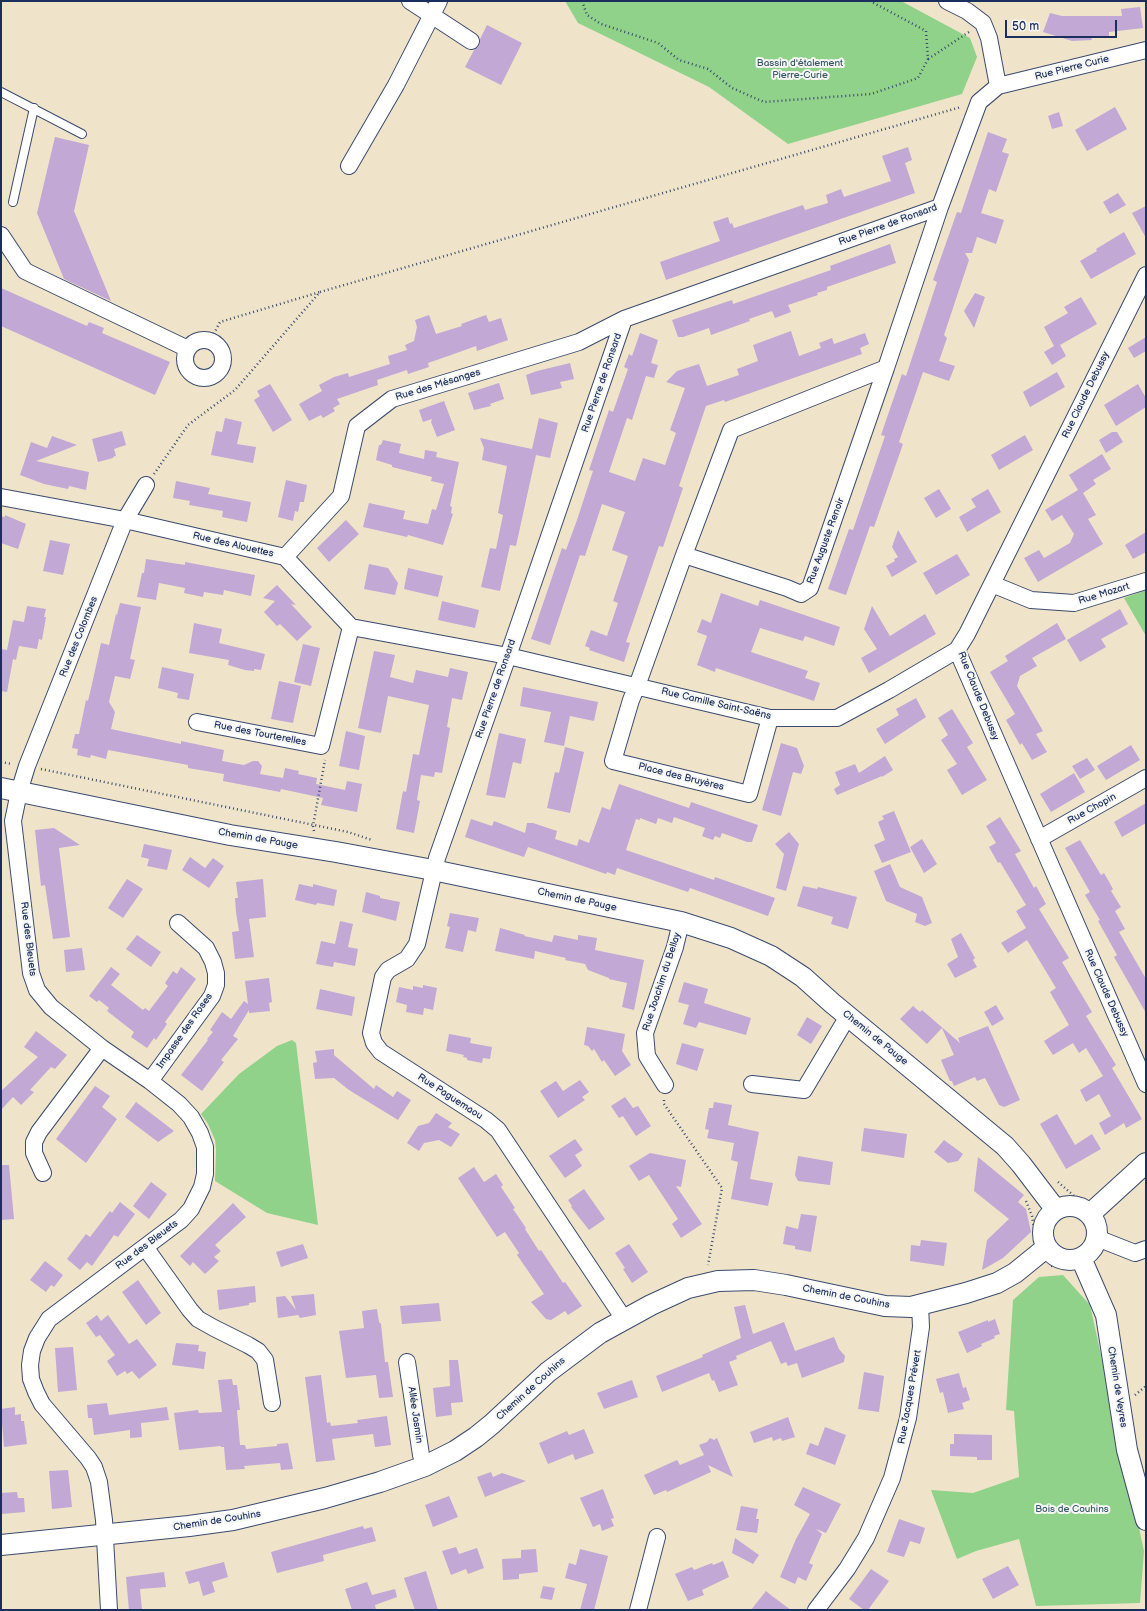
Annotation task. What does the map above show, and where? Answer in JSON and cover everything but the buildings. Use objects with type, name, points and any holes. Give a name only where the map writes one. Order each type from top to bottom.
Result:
[{"type":"street","points":[[410,1],[471,41]]},
{"type":"street","points":[[349,166],[396,85],[439,1]]},
{"type":"street","points":[[947,1],[967,11],[983,23],[989,38],[998,86]]},
{"type":"street","name":"Rue Pierre Curie","points":[[978,102],[998,86],[1146,50]]},
{"type":"street","name":"Rue Pierre de Ronsard","points":[[433,870],[624,319],[940,207],[978,102]]},
{"type":"street","name":"Rue Auguste Renoir","points":[[684,555],[787,588],[801,594],[810,588],[940,207]]},
{"type":"street","points":[[1,235],[25,272],[188,349]]},
{"type":"street","name":"Rue Claude Debussy","points":[[1146,275],[967,634],[957,650],[1146,1084]]},
{"type":"street","name":"Rue des Mésanges","points":[[285,557],[341,496],[357,426],[392,399],[579,342],[624,319]]},
{"type":"street","points":[[198,341],[210,341],[220,348],[224,360],[223,367],[219,372],[208,378],[196,377],[187,368],[185,361],[188,349],[198,341]]},
{"type":"street","points":[[637,686],[731,430],[886,368]]},
{"type":"street","name":"Rue des Colombes","points":[[10,790],[27,766],[125,520],[146,485]]},
{"type":"street","name":"Rue des Alouettes","points":[[1,497],[125,520],[285,557],[351,627]]},
{"type":"street","name":"Rue Mozart","points":[[992,584],[1031,600],[1074,604],[1146,581]]},
{"type":"street","points":[[321,746],[351,627],[508,656]]},
{"type":"street","name":"Rue Camille Saint-Saëns","points":[[508,656],[770,718],[837,718],[889,690],[957,650]]},
{"type":"street","name":"Place des Bruyères","points":[[637,686],[631,700],[613,761],[748,794],[770,718]]},
{"type":"street","name":"Rue des Tourterelles","points":[[197,722],[321,746]]},
{"type":"street","name":"Rue Chopin","points":[[1039,839],[1146,778]]},
{"type":"street","name":"Chemin de Pauge","points":[[10,790],[230,835],[319,849],[433,870],[681,922],[732,938],[771,956],[803,977],[1005,1146],[1021,1164],[1056,1210]]},
{"type":"street","name":"Rue des Bleuets","points":[[10,790],[33,982],[43,999],[51,1007],[102,1048],[150,1081],[179,1104],[191,1117],[202,1140],[206,1160],[202,1187],[191,1209],[181,1220],[49,1319],[37,1338],[31,1358],[31,1379],[42,1404],[88,1458],[97,1476],[101,1497],[109,1610]]},
{"type":"street","name":"Rue Paguemaou","points":[[433,870],[417,944],[407,959],[388,970],[381,982],[371,1026],[372,1038],[377,1048],[381,1052],[486,1120],[498,1130],[624,1319]]},
{"type":"street","name":"Rue Joachim du Bellay","points":[[665,1085],[647,1056],[645,1033],[675,947],[681,922]]},
{"type":"street","name":"Impasse des Roses","points":[[150,1081],[212,996],[216,984],[216,973],[213,962],[206,948],[178,923]]},
{"type":"street","points":[[752,1084],[804,1090],[848,1016]]},
{"type":"street","points":[[43,1173],[34,1153],[34,1142],[39,1132],[102,1048]]},
{"type":"street","points":[[1090,1214],[1146,1164]]},
{"type":"street","points":[[1064,1206],[1082,1208],[1090,1214],[1095,1221],[1097,1229],[1097,1238],[1094,1246],[1088,1253],[1064,1261],[1058,1257],[1045,1240],[1047,1219],[1056,1210],[1064,1206]]},
{"type":"street","points":[[1097,1238],[1135,1253],[1146,1249]]},
{"type":"street","name":"Chemin de Couhins","points":[[1,1545],[234,1520],[332,1496],[380,1482],[425,1466],[445,1457],[476,1437],[548,1372],[584,1344],[624,1319],[688,1288],[718,1281],[754,1280],[786,1285],[885,1306],[911,1307],[986,1288],[1015,1274],[1045,1240]]},
{"type":"street","points":[[145,1247],[198,1319],[258,1351],[265,1360],[272,1403]]},
{"type":"street","name":"Chemin de Veyres","points":[[1064,1261],[1106,1314],[1127,1450],[1146,1520]]},
{"type":"street","name":"Rue Jacques Prévert","points":[[816,1610],[847,1569],[866,1538],[892,1478],[908,1418],[921,1327],[920,1305]]},
{"type":"street","name":"Allée Jasmin","points":[[408,1362],[421,1455],[425,1466]]},
{"type":"street","points":[[638,1610],[657,1537]]},
{"type":"lane","points":[[2,94],[34,108],[82,134]]},
{"type":"lane","points":[[13,202],[34,108]]},
{"type":"path","points":[[582,1],[587,15],[601,24],[658,43],[679,60],[708,69],[732,88],[764,102],[871,94],[918,78],[928,59],[983,23]]},
{"type":"path","points":[[870,1],[926,32],[928,59]]},
{"type":"path","points":[[210,341],[220,322],[978,102]]},
{"type":"path","points":[[146,485],[188,425],[235,390],[320,292]]},
{"type":"path","points":[[319,849],[313,826],[325,760],[321,746]]},
{"type":"path","points":[[1,762],[27,766],[348,832],[375,841]]},
{"type":"path","points":[[665,1085],[664,1104],[722,1188],[707,1272]]},
{"type":"path","points":[[1054,1179],[1080,1200],[1090,1214]]},
{"type":"path","points":[[1026,1194],[1028,1209],[1032,1216],[1034,1228],[1045,1240]]},
{"type":"green space","name":"Bassin d'étalement Pierre-Curie","points":[[565,1],[901,1],[970,38],[977,57],[962,94],[788,144],[709,87],[578,23]]},
{"type":"green space","points":[[1146,590],[1146,636],[1124,598]]},
{"type":"green space","points":[[292,1040],[296,1043],[318,1225],[267,1213],[215,1181],[215,1140],[208,1124],[201,1114],[239,1074],[277,1046]]},
{"type":"green space","name":"Bois de Couhins","points":[[1063,1275],[1090,1305],[1144,1551],[1140,1603],[1036,1606],[1019,1539],[976,1551],[957,1559],[931,1490],[973,1493],[1019,1477],[1014,1411],[1006,1410],[1013,1300],[1039,1277]]}]
